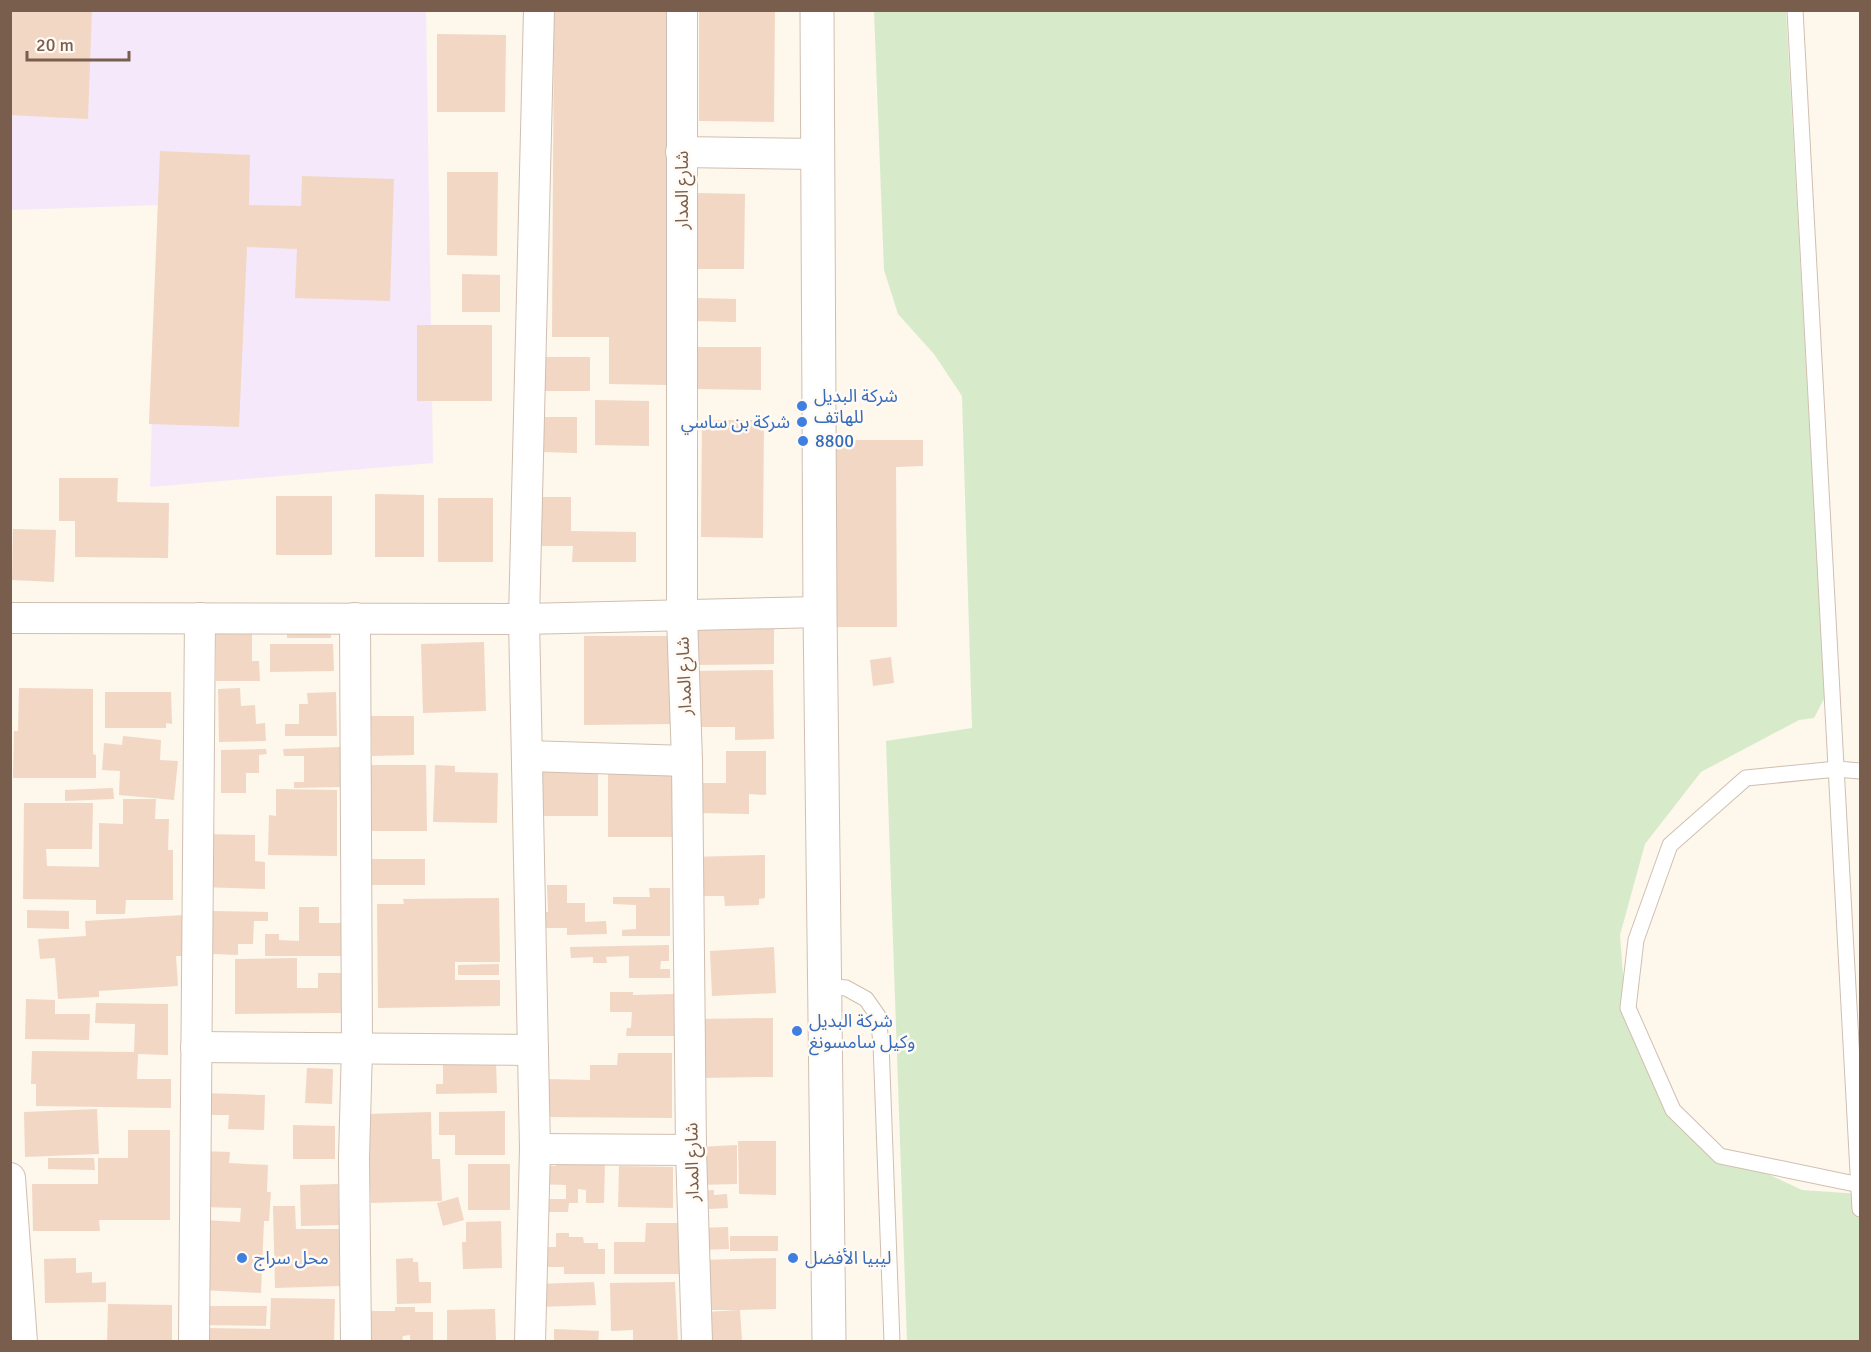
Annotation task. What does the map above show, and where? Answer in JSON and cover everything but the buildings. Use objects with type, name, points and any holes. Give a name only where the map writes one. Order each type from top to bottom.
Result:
[{"type":"street","points":[[530,1341],[535,1149],[524,619],[539,10]]},
{"type":"street","name":"شارع المدار","points":[[682,10],[682,616],[687,760],[696,1341]]},
{"type":"street","points":[[817,10],[820,612],[829,1341]]},
{"type":"street","points":[[681,152],[818,154]]},
{"type":"street","points":[[10,618],[524,619],[820,612]]},
{"type":"street","points":[[194,1341],[200,618]]},
{"type":"street","points":[[355,618],[356,1341]]},
{"type":"street","points":[[527,756],[687,760]]},
{"type":"street","points":[[196,1047],[533,1050]]},
{"type":"street","points":[[535,1149],[692,1150]]},
{"type":"street","points":[[10,1178],[22,1341]]},
{"type":"lane","points":[[1795,10],[1860,1209]]},
{"type":"lane","points":[[1859,1186],[1720,1156],[1672,1110],[1628,1008],[1636,940],[1670,845],[1746,778],[1837,769],[1860,771]]},
{"type":"lane","points":[[824,987],[846,988],[866,999],[878,1016],[881,1043],[892,1341]]},
{"type":"shaded area","points":[[10,11],[426,11],[433,463],[150,487],[158,205],[11,210]]},
{"type":"green space","points":[[874,11],[1786,11],[1825,697],[1814,718],[1799,720],[1701,772],[1645,844],[1620,935],[1626,1015],[1650,1074],[1719,1151],[1802,1190],[1860,1194],[1860,1341],[907,1341],[886,741],[972,728],[962,396],[934,354],[898,314],[884,270]]},
{"type":"place","name":"شركة البديل للهاتف","points":[[802,406]]},
{"type":"place","name":"شركة بن ساسي","points":[[802,422]]},
{"type":"place","name":"8800","points":[[803,441]]},
{"type":"place","name":"شركة البديل وكيل سامسونغ","points":[[797,1031]]},
{"type":"place","name":"محل سراج","points":[[242,1258]]},
{"type":"place","name":"ليبيا الأفضل","points":[[793,1258]]}]
